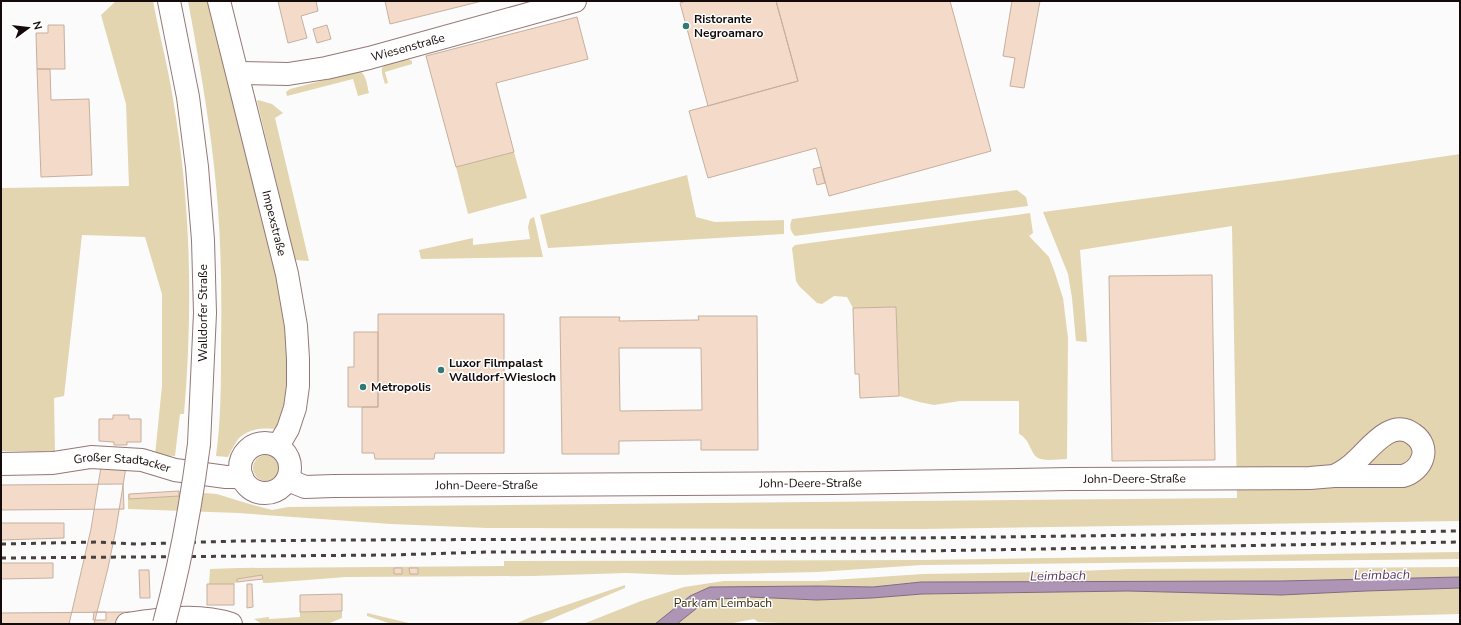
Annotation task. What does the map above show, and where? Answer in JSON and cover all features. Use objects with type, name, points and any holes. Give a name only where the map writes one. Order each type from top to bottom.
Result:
[{"type":"street","name":"Walldorfer Straße","points":[[164,624],[184,541],[193,492],[199,444],[204,313],[203,240],[197,167],[188,97],[169,1]]},
{"type":"street","name":"Impexstraße","points":[[219,1],[288,274],[296,326],[298,386],[295,408],[288,429],[278,446]]},
{"type":"street","name":"Wiesenstraße","points":[[238,73],[288,74],[326,68],[369,58],[575,1]]},
{"type":"street","points":[[267,442],[278,446],[288,455],[291,467],[288,480],[282,487],[273,492],[264,493],[254,491],[247,485],[242,477],[240,464],[245,453],[254,445],[267,442]]},
{"type":"street","name":"Großer Stadtacker","points":[[1,464],[53,463],[91,457],[142,460],[175,470],[226,477],[242,477]]},
{"type":"street","name":"John-Deere-Straße","points":[[288,480],[305,487],[1302,478],[1334,476]]},
{"type":"street","points":[[127,624],[177,618],[215,620],[231,624]]},
{"type":"green space","points":[[116,1],[153,1],[171,87],[179,138],[184,177],[189,256],[189,335],[184,414],[180,414],[175,456],[155,455],[162,386],[162,294],[145,237],[82,235],[64,396],[54,398],[55,452],[1,451],[1,188],[129,186],[126,104],[101,15]]},
{"type":"green space","points":[[188,1],[214,1],[268,213],[291,351],[293,431],[265,428],[251,431],[239,438],[228,457],[216,456],[220,415],[221,375],[220,234],[209,124]]},
{"type":"green space","points":[[406,58],[412,61],[412,64],[385,72],[388,83],[385,84],[382,72],[383,66]]},
{"type":"green space","points":[[360,71],[365,78],[369,93],[358,96],[353,79],[287,96],[286,92],[290,89]]},
{"type":"green space","points":[[258,100],[272,104],[283,113],[275,118],[309,261],[295,260]]},
{"type":"green space","points":[[514,152],[527,198],[468,214],[456,167]]},
{"type":"green space","points":[[1460,154],[1460,521],[921,529],[487,528],[391,524],[238,513],[128,509],[128,494],[130,499],[179,496],[179,491],[217,494],[272,510],[288,507],[1237,498],[1232,226],[1080,250],[1087,342],[1076,341],[1068,274],[1043,212],[1286,180]]},
{"type":"green space","points":[[687,175],[696,217],[715,222],[784,220],[784,234],[548,248],[540,215]]},
{"type":"green space","points":[[1017,190],[1026,197],[1028,206],[795,236],[790,228],[792,219]]},
{"type":"green space","points":[[1030,213],[1033,233],[1029,236],[1049,257],[1063,298],[1068,338],[1067,459],[1044,460],[1037,458],[1023,436],[1019,434],[1019,401],[960,401],[934,405],[899,396],[896,307],[853,308],[847,297],[834,296],[822,304],[817,303],[799,286],[796,281],[792,248],[795,245]]},
{"type":"green space","points":[[534,217],[543,257],[421,259],[419,250],[473,238],[473,245],[530,239],[528,227],[530,219]]},
{"type":"green space","points":[[266,455],[275,459],[279,468],[275,477],[266,481],[257,477],[253,468],[257,459]]},
{"type":"green space","points":[[1460,552],[1460,559],[922,565],[818,572],[675,575],[626,573],[533,576],[346,577],[268,583],[263,583],[262,575],[237,579],[237,582],[234,584],[209,584],[210,569],[504,566],[504,561],[922,560]]},
{"type":"green space","name":"Park am Leimbach","points":[[1460,567],[1460,577],[1281,581],[921,582],[873,587],[750,587],[750,597],[817,600],[922,594],[1128,591],[1281,595],[1460,588],[1460,614],[1087,624],[808,624],[758,622],[754,619],[728,624],[583,624],[641,601],[684,587],[724,581],[818,581],[923,574],[1129,569]]},
{"type":"green space","points":[[625,585],[625,588],[539,624],[515,624],[531,617]]},
{"type":"green space","points":[[342,611],[342,618],[330,624],[262,624],[254,619],[269,617],[269,619],[300,617],[300,612]]},
{"type":"green space","points":[[367,613],[413,624],[392,624],[367,616]]},
{"type":"shaded area","points":[[1460,577],[1460,588],[1281,595],[1128,591],[922,594],[817,600],[750,597],[707,600],[677,624],[655,624],[690,596],[710,587],[873,587],[921,582],[1281,581]]},
{"type":"building","points":[[278,1],[316,1],[318,11],[301,16],[307,38],[288,43]]},
{"type":"building","points":[[385,1],[482,1],[390,24]]},
{"type":"building","points":[[686,1],[776,1],[798,81],[708,106],[680,3]]},
{"type":"building","points":[[776,1],[950,1],[991,151],[829,196],[816,148],[708,178],[689,111],[798,81]]},
{"type":"building","points":[[1012,1],[1040,1],[1024,88],[1010,86],[1015,58],[1003,56]]},
{"type":"building","points":[[577,17],[588,59],[496,83],[514,152],[456,167],[426,56]]},
{"type":"building","points":[[48,25],[64,25],[65,69],[37,69],[36,33],[48,33]]},
{"type":"building","points":[[327,25],[331,39],[317,43],[313,29]]},
{"type":"building","points":[[37,69],[50,69],[51,100],[89,99],[92,175],[41,177]]},
{"type":"building","points":[[821,167],[825,183],[817,185],[813,169]]},
{"type":"building","points":[[1212,275],[1215,460],[1112,461],[1109,276]]},
{"type":"building","points":[[896,307],[899,396],[860,398],[859,374],[855,374],[853,308]]},
{"type":"building","name":"Luxor Filmpalast Walldorf-Wiesloch","points":[[378,314],[504,314],[504,453],[435,453],[434,459],[375,459],[374,453],[362,453],[362,407],[378,407]]},
{"type":"building","points":[[698,316],[757,316],[758,450],[701,450],[701,440],[619,441],[619,454],[562,454],[560,317],[620,317],[619,321],[699,320]],"holes":[[[619,348],[701,348],[702,410],[620,411]]]},
{"type":"building","name":"Metropolis","points":[[354,332],[378,332],[378,407],[348,407],[348,367],[354,367]]},
{"type":"building","points":[[113,415],[129,415],[129,419],[141,419],[141,442],[127,442],[127,445],[114,445],[114,442],[99,441],[99,419],[113,419]]},
{"type":"building","points":[[101,467],[126,467],[116,529],[94,624],[69,624],[91,529]]},
{"type":"building","points":[[123,484],[124,509],[1,510],[1,485]]},
{"type":"building","points":[[179,491],[179,496],[129,499],[129,494]]},
{"type":"building","points":[[1,523],[64,523],[64,538],[1,540]]},
{"type":"building","points":[[1,563],[53,563],[53,578],[1,579]]},
{"type":"building","points":[[394,568],[402,568],[402,574],[394,574]]},
{"type":"building","points":[[409,568],[418,568],[418,574],[410,574]]},
{"type":"building","points":[[139,570],[149,570],[150,598],[140,598]]},
{"type":"building","points":[[262,575],[263,579],[237,582],[237,579]]},
{"type":"building","points":[[207,584],[234,584],[234,605],[207,605]]},
{"type":"building","points":[[247,584],[252,584],[253,607],[247,608]]},
{"type":"building","points":[[342,594],[342,611],[300,612],[300,595]]},
{"type":"building","points":[[94,612],[106,612],[106,620],[93,620]]},
{"type":"building","points":[[130,612],[126,624],[1,624],[1,613]]},
{"type":"railway","points":[[1,544],[98,542],[137,544],[344,540],[921,538],[1460,531]]},
{"type":"railway","points":[[1,558],[390,555],[487,552],[921,551],[1460,542]]},
{"type":"place","name":"Ristorante Negroamaro","points":[[686,26]]},
{"type":"place","name":"Luxor Filmpalast Walldorf-Wiesloch","points":[[441,370]]},
{"type":"place","name":"Metropolis","points":[[363,387]]},
{"type":"water label","name":"Leimbach","points":[[1382,575]]},
{"type":"water label","name":"Leimbach","points":[[1058,576]]}]
